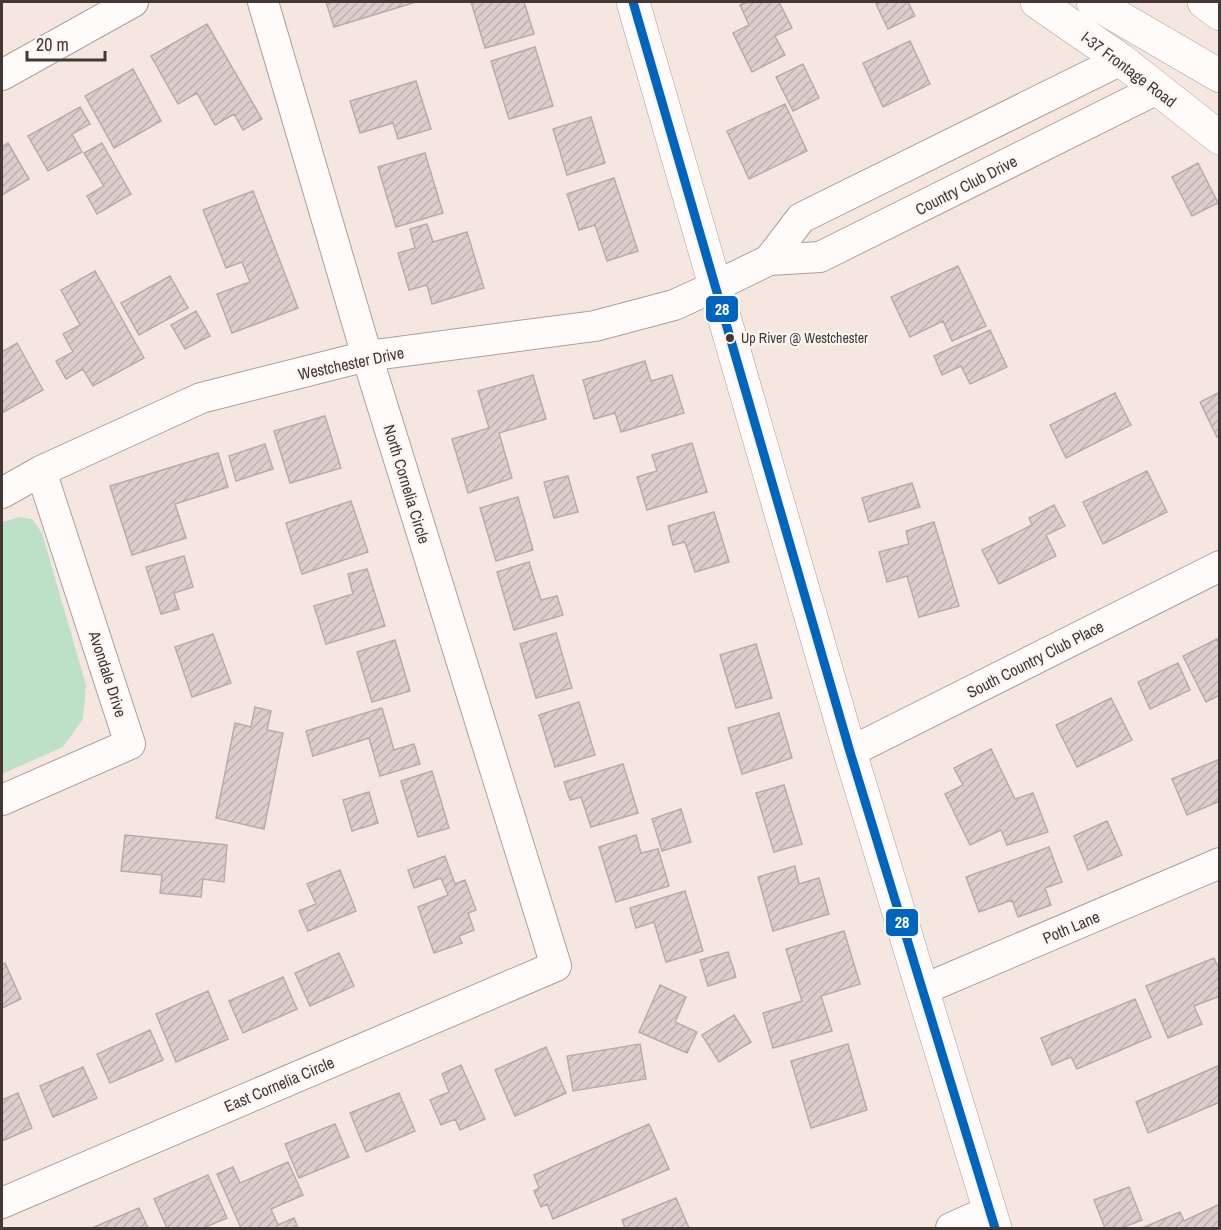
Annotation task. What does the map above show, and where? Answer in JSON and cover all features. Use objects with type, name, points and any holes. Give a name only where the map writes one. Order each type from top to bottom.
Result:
[{"type":"main road","points":[[633,2],[850,752],[992,1220]]},
{"type":"main road","name":"I-37 Frontage Road","points":[[1037,2],[1121,60],[1220,138]]},
{"type":"main road","points":[[1093,2],[1220,76]]},
{"type":"main road","points":[[1204,2],[1220,14]]},
{"type":"street","points":[[2,75],[133,2]]},
{"type":"street","name":"North Cornelia Circle","points":[[263,2],[367,356],[556,966]]},
{"type":"street","name":"Country Club Drive","points":[[769,260],[801,218],[1121,60]]},
{"type":"street","name":"Country Club Drive","points":[[716,286],[769,260],[820,257],[1157,89]]},
{"type":"street","name":"Westchester Drive","points":[[2,493],[41,471],[201,398],[367,356],[595,326],[674,304],[716,286]]},
{"type":"street","name":"Avondale Drive","points":[[2,800],[130,744],[41,471]]},
{"type":"street","name":"South Country Club Place","points":[[850,752],[1220,566]]},
{"type":"street","name":"Poth Lane","points":[[922,990],[1220,863]]},
{"type":"street","name":"East Cornelia Circle","points":[[2,1203],[556,966]]},
{"type":"street","points":[[951,1228],[992,1220]]},
{"type":"green space","points":[[20,517],[32,519],[42,533],[86,685],[83,719],[63,747],[2,774],[2,522]]},
{"type":"building","points":[[326,2],[416,2],[334,27]]},
{"type":"building","points":[[471,2],[524,2],[534,34],[485,48]]},
{"type":"building","points":[[748,2],[779,2],[792,28],[775,36],[785,55],[752,72],[733,33],[749,25],[740,5]]},
{"type":"building","points":[[908,2],[915,16],[888,29],[876,4]]},
{"type":"building","points":[[207,24],[262,119],[243,130],[234,114],[215,125],[197,93],[178,104],[151,56]]},
{"type":"building","points":[[910,41],[930,84],[883,107],[863,63]]},
{"type":"building","points":[[535,47],[553,106],[509,119],[491,61]]},
{"type":"building","points":[[803,64],[819,98],[793,111],[776,77]]},
{"type":"building","points":[[133,69],[161,121],[114,148],[85,96]]},
{"type":"building","points":[[416,81],[431,129],[398,139],[393,123],[360,133],[350,101]]},
{"type":"building","points":[[785,104],[807,151],[749,179],[727,131]]},
{"type":"building","points":[[80,107],[90,124],[72,134],[82,152],[48,171],[28,136]]},
{"type":"building","points":[[591,117],[605,163],[567,175],[553,129]]},
{"type":"building","points":[[8,143],[29,179],[2,195],[2,147]]},
{"type":"building","points":[[102,143],[131,194],[97,214],[87,196],[104,186],[84,153]]},
{"type":"building","points":[[425,153],[443,213],[396,227],[378,167]]},
{"type":"building","points":[[1198,163],[1218,203],[1192,216],[1172,177]]},
{"type":"building","points":[[614,178],[638,251],[607,261],[595,225],[579,230],[567,194]]},
{"type":"building","points":[[253,191],[298,308],[232,333],[217,294],[250,282],[242,262],[226,268],[203,210]]},
{"type":"building","points":[[427,224],[433,242],[467,232],[484,288],[432,304],[427,285],[409,290],[398,253],[415,248],[410,229]]},
{"type":"building","points":[[958,266],[986,326],[952,341],[943,321],[910,337],[891,297]]},
{"type":"building","points":[[95,271],[144,358],[93,386],[83,369],[66,379],[56,361],[73,352],[63,334],[80,325],[61,290]]},
{"type":"building","points":[[170,276],[188,308],[139,335],[121,303]]},
{"type":"building","points":[[196,311],[210,336],[185,349],[171,325]]},
{"type":"building","points":[[990,330],[1007,367],[970,384],[961,366],[942,375],[934,356]]},
{"type":"building","points":[[17,343],[43,390],[2,413],[2,352]]},
{"type":"building","points":[[645,361],[651,381],[672,375],[684,413],[621,432],[615,413],[594,419],[583,380]]},
{"type":"building","points":[[533,375],[546,419],[499,433],[512,478],[468,493],[452,439],[489,428],[478,391]]},
{"type":"building","points":[[1220,392],[1220,436],[1217,437],[1200,402]]},
{"type":"building","points":[[1115,393],[1131,425],[1066,458],[1050,425]]},
{"type":"building","points":[[325,416],[341,468],[290,483],[274,431]]},
{"type":"building","points":[[692,443],[707,492],[647,510],[637,477],[657,471],[652,455]]},
{"type":"building","points":[[265,444],[273,469],[236,481],[229,456]]},
{"type":"building","points":[[218,453],[228,487],[175,504],[186,538],[132,555],[110,486]]},
{"type":"building","points":[[1147,471],[1167,512],[1103,544],[1083,502]]},
{"type":"building","points":[[568,476],[578,512],[554,518],[544,482]]},
{"type":"building","points":[[912,483],[920,507],[869,522],[862,498]]},
{"type":"building","points":[[518,497],[533,550],[496,561],[480,508]]},
{"type":"building","points":[[351,501],[368,552],[302,574],[286,523]]},
{"type":"building","points":[[1054,505],[1065,526],[1046,535],[1056,556],[999,584],[982,550],[1032,525],[1029,518]]},
{"type":"building","points":[[714,512],[729,562],[695,572],[685,542],[673,545],[668,526]]},
{"type":"building","points":[[934,522],[959,606],[919,617],[907,576],[887,582],[879,552],[909,544],[906,531]]},
{"type":"building","points":[[184,556],[193,587],[174,593],[179,609],[161,614],[146,567]]},
{"type":"building","points":[[529,562],[541,600],[557,596],[563,615],[514,630],[497,572]]},
{"type":"building","points":[[367,569],[385,626],[326,644],[314,606],[353,594],[348,574]]},
{"type":"building","points":[[556,633],[572,688],[536,698],[520,644]]},
{"type":"building","points":[[213,634],[231,683],[192,697],[175,647]]},
{"type":"building","points":[[1217,639],[1220,644],[1220,695],[1206,702],[1183,656]]},
{"type":"building","points":[[395,640],[410,691],[372,702],[357,652]]},
{"type":"building","points":[[756,644],[772,698],[736,708],[720,655]]},
{"type":"building","points":[[1178,663],[1190,690],[1150,709],[1138,682]]},
{"type":"building","points":[[1111,698],[1132,740],[1077,767],[1056,725]]},
{"type":"building","points":[[579,702],[595,755],[555,767],[539,715]]},
{"type":"building","points":[[255,707],[271,711],[267,730],[283,733],[264,829],[216,818],[235,723],[251,727]]},
{"type":"building","points":[[382,708],[394,750],[414,744],[420,764],[380,776],[369,738],[313,756],[306,731]]},
{"type":"building","points":[[779,713],[792,758],[742,774],[728,728]]},
{"type":"building","points":[[991,749],[1015,799],[1033,793],[1048,832],[1007,845],[1001,830],[970,845],[945,794],[963,785],[954,768]]},
{"type":"building","points":[[1220,759],[1220,801],[1187,815],[1172,779]]},
{"type":"building","points":[[623,764],[638,813],[591,827],[581,797],[570,800],[564,782]]},
{"type":"building","points":[[432,771],[449,828],[418,837],[401,781]]},
{"type":"building","points":[[784,785],[802,844],[774,852],[756,793]]},
{"type":"building","points":[[369,792],[378,823],[352,831],[343,800]]},
{"type":"building","points":[[681,809],[691,842],[662,851],[652,819]]},
{"type":"building","points":[[1107,821],[1122,855],[1088,870],[1074,836]]},
{"type":"building","points":[[125,835],[227,845],[224,882],[203,879],[201,897],[160,893],[162,875],[121,871]]},
{"type":"building","points":[[636,835],[641,853],[658,849],[669,886],[616,902],[599,847]]},
{"type":"building","points":[[1049,847],[1062,882],[1045,888],[1051,905],[1018,917],[1012,900],[979,912],[966,877]]},
{"type":"building","points":[[445,856],[455,884],[465,880],[476,910],[468,913],[474,930],[459,936],[462,943],[434,953],[418,907],[448,895],[441,878],[414,888],[408,870]]},
{"type":"building","points":[[795,866],[799,884],[819,878],[829,914],[773,931],[758,877]]},
{"type":"building","points":[[340,870],[356,911],[308,931],[299,911],[316,904],[307,884]]},
{"type":"building","points":[[685,891],[703,951],[666,962],[654,922],[636,928],[630,908]]},
{"type":"building","points":[[844,931],[860,984],[821,996],[832,1031],[773,1048],[763,1013],[802,1001],[786,949]]},
{"type":"building","points":[[728,952],[736,977],[708,986],[700,960]]},
{"type":"building","points":[[339,953],[354,986],[310,1006],[295,973]]},
{"type":"building","points":[[1214,958],[1220,971],[1220,996],[1194,1006],[1202,1024],[1168,1038],[1146,986]]},
{"type":"building","points":[[5,963],[21,999],[2,1008],[2,965]]},
{"type":"building","points":[[283,977],[297,1009],[243,1033],[229,1001]]},
{"type":"building","points":[[660,985],[686,997],[675,1022],[697,1032],[687,1053],[639,1032]]},
{"type":"building","points":[[208,991],[228,1039],[176,1062],[156,1014]]},
{"type":"building","points":[[1135,999],[1151,1037],[1077,1069],[1071,1057],[1052,1065],[1041,1038]]},
{"type":"building","points":[[734,1015],[751,1042],[719,1062],[702,1035]]},
{"type":"building","points":[[150,1030],[163,1060],[110,1083],[97,1054]]},
{"type":"building","points":[[640,1044],[646,1079],[573,1091],[567,1056]]},
{"type":"building","points":[[848,1044],[867,1110],[811,1128],[791,1061]]},
{"type":"building","points":[[546,1047],[566,1093],[515,1116],[495,1070]]},
{"type":"building","points":[[461,1065],[485,1119],[460,1130],[455,1119],[441,1125],[430,1100],[449,1092],[442,1074]]},
{"type":"building","points":[[1220,1065],[1220,1102],[1148,1133],[1136,1102]]},
{"type":"building","points":[[83,1067],[97,1098],[53,1117],[40,1086]]},
{"type":"building","points":[[18,1093],[32,1128],[2,1141],[2,1100]]},
{"type":"building","points":[[399,1093],[415,1131],[366,1152],[350,1113]]},
{"type":"building","points":[[335,1124],[349,1157],[299,1178],[285,1144]]},
{"type":"building","points":[[649,1124],[669,1169],[553,1219],[547,1204],[541,1207],[534,1191],[539,1188],[534,1175]]},
{"type":"building","points":[[288,1162],[303,1195],[271,1209],[278,1225],[294,1218],[298,1228],[241,1228],[217,1174],[233,1167],[240,1183]]},
{"type":"building","points":[[208,1175],[227,1218],[203,1228],[167,1228],[154,1199]]},
{"type":"building","points":[[1129,1187],[1142,1220],[1121,1228],[1105,1228],[1094,1200]]},
{"type":"building","points":[[676,1198],[689,1228],[625,1228],[622,1220]]},
{"type":"building","points":[[1220,1204],[1220,1228],[1142,1228],[1180,1212],[1184,1221]]},
{"type":"building","points":[[139,1208],[148,1228],[92,1228]]},
{"type":"transit line","name":"28","points":[[633,2],[850,752],[995,1228]]},
{"type":"place","name":"Up River @ Westchester","points":[[730,338]]}]
